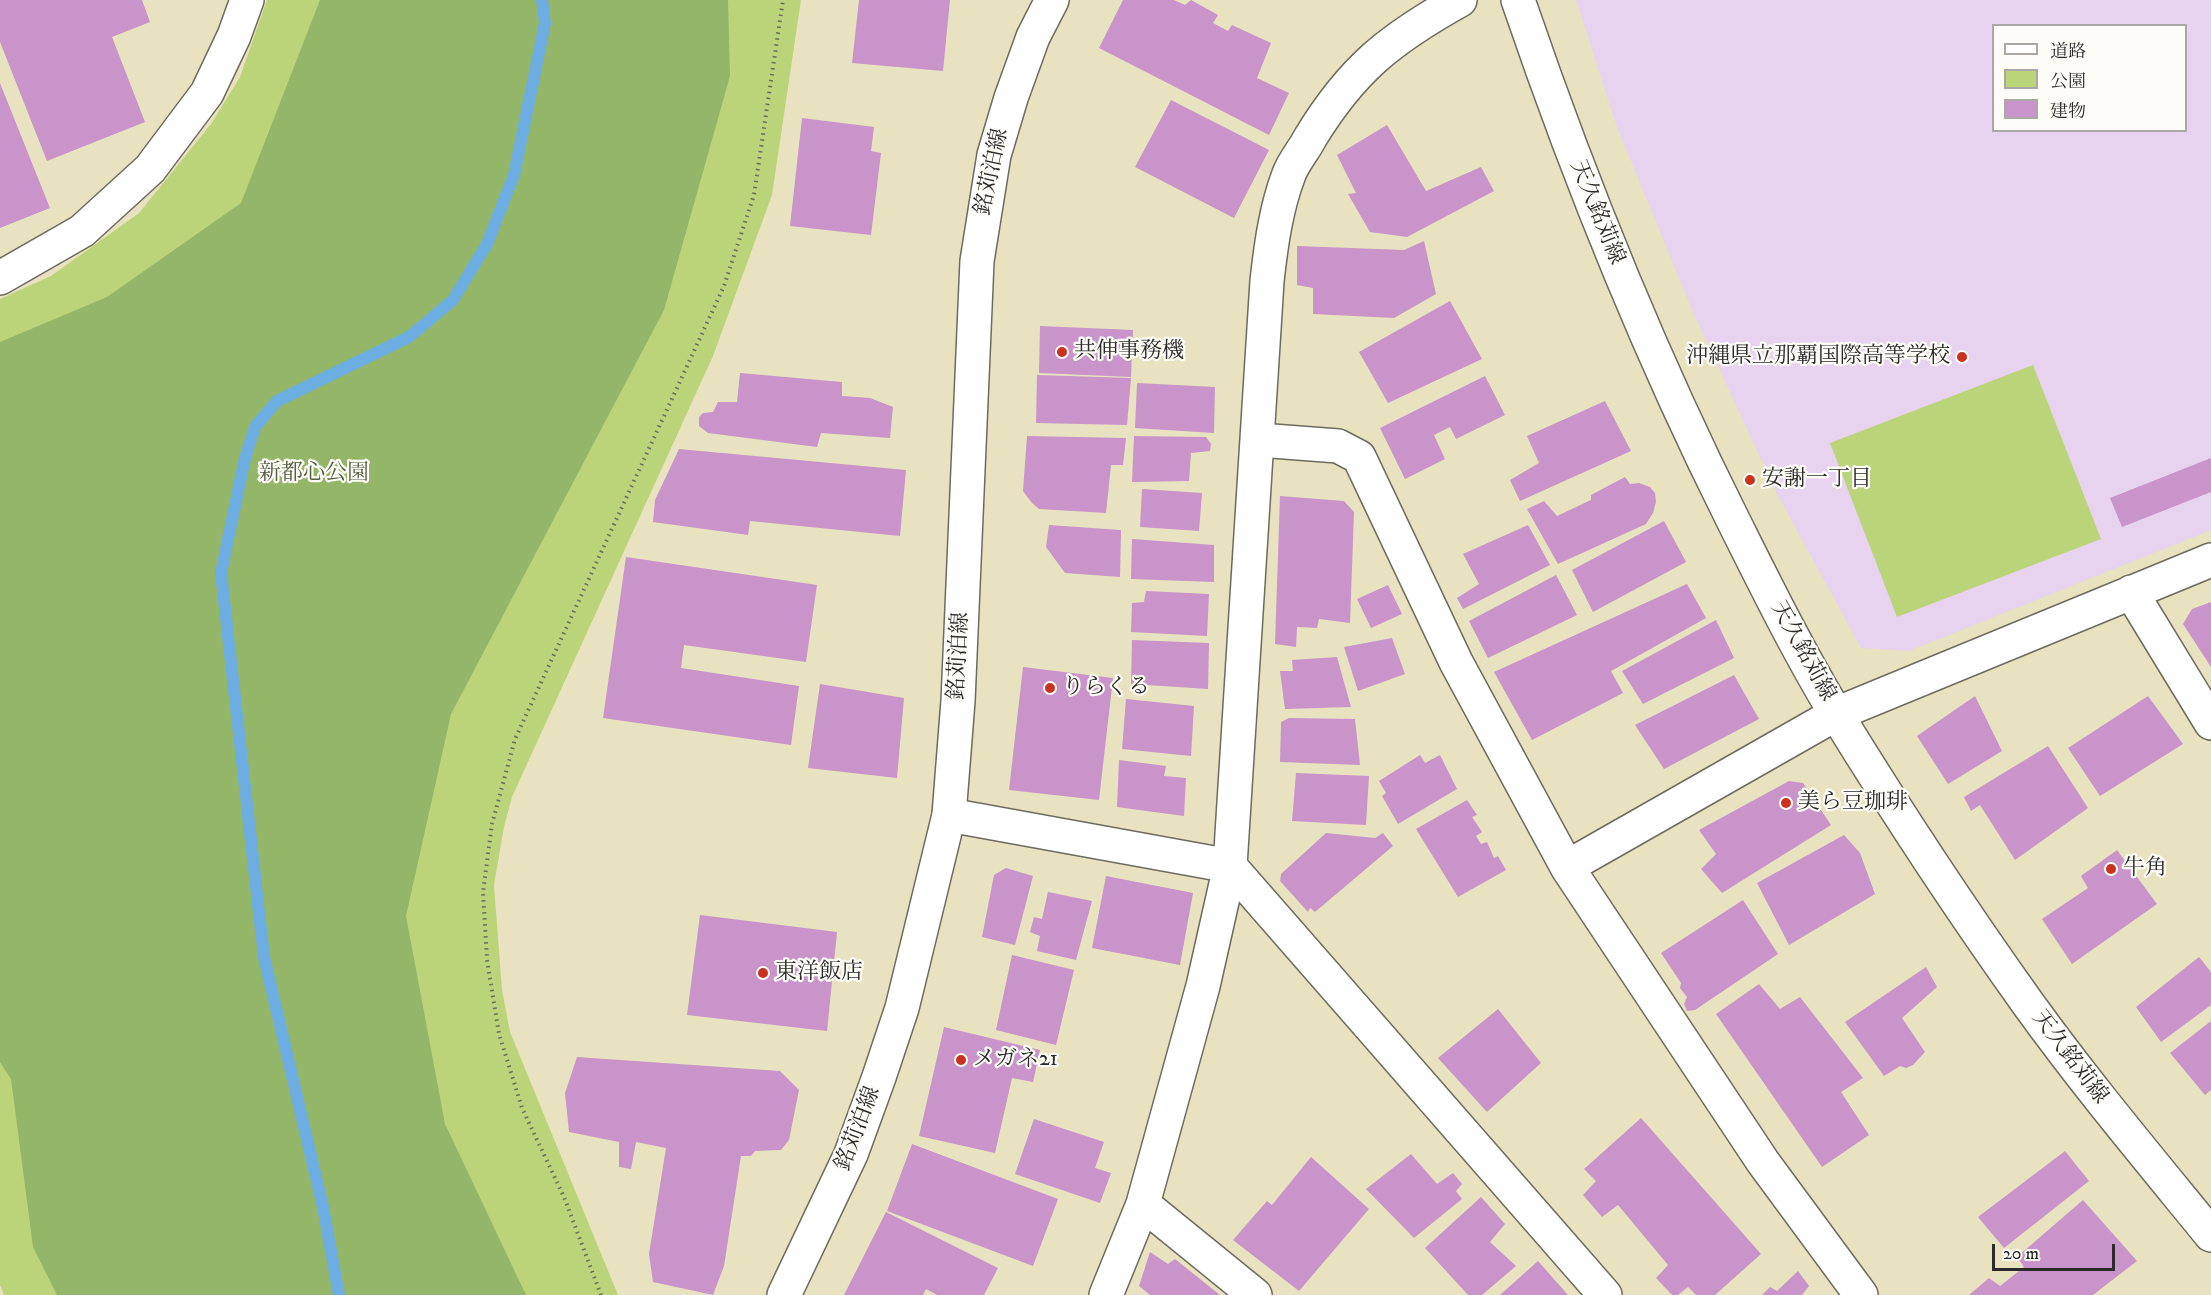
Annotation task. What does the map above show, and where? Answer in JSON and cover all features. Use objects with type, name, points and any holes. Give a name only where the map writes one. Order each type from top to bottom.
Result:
[{"type":"street","points":[[0,278],[82,231],[150,169],[207,93],[234,36],[247,0]]},
{"type":"street","name":"銘苅泊線","points":[[784,1295],[842,1174],[879,1077],[902,1008],[949,815],[958,701],[977,261],[994,155],[1033,37],[1052,0]]},
{"type":"street","points":[[1106,1295],[1143,1204],[1203,986],[1230,866],[1259,440],[1266,281],[1273,229],[1290,172],[1327,111],[1366,63],[1413,26],[1460,0]]},
{"type":"street","name":"天久銘苅線","points":[[1518,0],[1562,127],[1654,354],[1761,577],[1836,714],[1959,903],[2030,1006],[2100,1099],[2211,1235]]},
{"type":"street","points":[[1259,440],[1338,446],[1359,457],[1456,662],[1568,867],[1763,1162],[1861,1295]]},
{"type":"street","points":[[1568,867],[1793,736],[1836,714],[2211,560]]},
{"type":"street","points":[[2131,592],[2211,723]]},
{"type":"street","points":[[949,815],[1230,866],[1605,1295]]},
{"type":"street","points":[[1143,1204],[1255,1295]]},
{"type":"path","points":[[601,1295],[564,1197],[522,1108],[499,1034],[487,960],[483,892],[492,824],[515,740],[724,286],[754,195],[783,0]]},
{"type":"shaded area","name":"沖縄県立那覇国際高等学校","points":[[1576,0],[2211,0],[2211,530],[1909,651],[1861,648],[1777,494],[1692,310],[1617,127]]},
{"type":"green space","name":"新都心公園","points":[[267,0],[801,0],[772,195],[713,356],[512,797],[504,827],[494,885],[502,990],[510,1032],[618,1295],[4,1295],[0,1285],[0,299],[51,276],[139,213],[211,124],[240,77]]},
{"type":"green space","name":"新都心公園","points":[[320,0],[728,0],[730,76],[664,310],[451,714],[406,916],[445,1124],[526,1295],[57,1295],[33,1247],[11,1079],[0,1062],[0,342],[107,297],[241,203]]},
{"type":"green space","points":[[2033,365],[2101,539],[1897,617],[1830,443]]},
{"type":"building","points":[[0,0],[142,0],[150,22],[112,37],[145,122],[47,161],[0,42]]},
{"type":"building","points":[[859,0],[950,0],[943,71],[852,63]]},
{"type":"building","points":[[1123,0],[1174,0],[1185,5],[1191,0],[1218,15],[1213,23],[1228,31],[1232,25],[1271,43],[1257,78],[1289,93],[1269,135],[1099,48]]},
{"type":"building","points":[[0,83],[50,208],[0,228]]},
{"type":"building","points":[[1171,100],[1269,150],[1234,218],[1135,167]]},
{"type":"building","points":[[802,118],[874,127],[871,151],[881,153],[871,235],[790,226]]},
{"type":"building","points":[[1387,125],[1426,191],[1481,167],[1494,191],[1407,237],[1370,232],[1348,194],[1356,193],[1337,155]]},
{"type":"building","points":[[1424,241],[1436,294],[1394,318],[1313,314],[1313,288],[1297,285],[1297,246],[1404,250]]},
{"type":"building","points":[[1450,301],[1482,359],[1388,403],[1359,352]]},
{"type":"building","points":[[1040,326],[1133,330],[1131,377],[1039,373]]},
{"type":"building","points":[[740,373],[842,382],[842,396],[870,398],[893,407],[890,438],[821,433],[817,447],[708,433],[699,426],[699,417],[703,413],[713,412],[718,402],[737,402]]},
{"type":"building","points":[[1037,375],[1131,378],[1127,425],[1036,423]]},
{"type":"building","points":[[1485,376],[1505,415],[1456,439],[1450,427],[1434,435],[1445,459],[1405,479],[1380,428]]},
{"type":"building","points":[[1137,383],[1215,387],[1214,433],[1135,428]]},
{"type":"building","points":[[1605,401],[1631,451],[1520,501],[1510,480],[1539,463],[1527,436]]},
{"type":"building","points":[[1027,436],[1126,438],[1123,465],[1111,465],[1106,513],[1039,509],[1032,503],[1023,491]]},
{"type":"building","points":[[1134,436],[1206,437],[1211,444],[1210,451],[1191,453],[1189,481],[1132,482]]},
{"type":"building","points":[[679,449],[906,470],[900,536],[750,521],[748,535],[653,522],[655,500]]},
{"type":"building","points":[[2211,458],[2211,492],[2122,527],[2110,498]]},
{"type":"building","points":[[1625,477],[1630,484],[1639,483],[1650,487],[1655,493],[1656,502],[1653,513],[1646,524],[1558,564],[1527,509],[1544,501],[1557,516],[1591,500],[1591,495]]},
{"type":"building","points":[[1142,489],[1202,493],[1199,531],[1140,527]]},
{"type":"building","points":[[1280,496],[1344,501],[1354,512],[1350,623],[1319,619],[1317,628],[1297,627],[1296,647],[1275,644]]},
{"type":"building","points":[[1664,521],[1686,562],[1593,612],[1572,570]]},
{"type":"building","points":[[1049,525],[1121,530],[1120,577],[1065,573],[1046,547]]},
{"type":"building","points":[[1528,525],[1550,565],[1463,609],[1457,598],[1479,584],[1463,554]]},
{"type":"building","points":[[1132,539],[1214,545],[1214,582],[1131,579]]},
{"type":"building","points":[[626,557],[817,585],[806,662],[684,645],[681,668],[799,686],[791,745],[603,718]]},
{"type":"building","points":[[1556,575],[1577,615],[1488,658],[1469,621]]},
{"type":"building","points":[[1687,584],[1706,618],[1611,671],[1623,693],[1532,740],[1494,672]]},
{"type":"building","points":[[1388,585],[1402,614],[1371,628],[1357,599]]},
{"type":"building","points":[[1146,591],[1209,594],[1207,636],[1131,632],[1132,603],[1144,602]]},
{"type":"building","points":[[2211,602],[2211,667],[2183,624],[2192,609]]},
{"type":"building","points":[[1716,620],[1734,658],[1643,704],[1622,671]]},
{"type":"building","points":[[1392,638],[1405,674],[1358,691],[1344,647]]},
{"type":"building","points":[[1132,640],[1209,643],[1208,689],[1131,684]]},
{"type":"building","points":[[1337,657],[1351,707],[1285,709],[1280,671],[1293,671],[1292,660]]},
{"type":"building","points":[[1023,667],[1113,678],[1099,800],[1009,790]]},
{"type":"building","points":[[1734,675],[1759,719],[1664,769],[1635,725]]},
{"type":"building","points":[[820,684],[904,698],[897,778],[808,768]]},
{"type":"building","points":[[1975,696],[2002,751],[1948,784],[1917,736]]},
{"type":"building","points":[[2148,696],[2183,744],[2100,796],[2068,748]]},
{"type":"building","points":[[1126,699],[1194,706],[1191,756],[1122,749]]},
{"type":"building","points":[[1289,718],[1355,719],[1360,765],[1280,762],[1281,722]]},
{"type":"building","points":[[2048,746],[2088,808],[2015,860],[1980,805],[1971,811],[1964,797]]},
{"type":"building","points":[[1420,755],[1425,763],[1440,755],[1457,789],[1398,824],[1382,796],[1386,793],[1379,781]]},
{"type":"building","points":[[1119,760],[1166,766],[1164,776],[1186,778],[1184,816],[1117,807]]},
{"type":"building","points":[[1296,773],[1369,776],[1366,825],[1292,821]]},
{"type":"building","points":[[1789,781],[1803,783],[1831,825],[1722,893],[1701,869],[1716,854],[1699,830]]},
{"type":"building","points":[[1467,800],[1477,815],[1472,817],[1482,832],[1476,836],[1481,844],[1487,842],[1494,858],[1498,856],[1506,870],[1458,897],[1416,829]]},
{"type":"building","points":[[1326,833],[1375,838],[1383,833],[1393,846],[1315,912],[1310,908],[1308,912],[1280,881],[1281,874]]},
{"type":"building","points":[[1844,835],[1860,853],[1875,894],[1789,945],[1757,883]]},
{"type":"building","points":[[2117,850],[2157,904],[2072,964],[2042,919],[2088,888],[2081,876]]},
{"type":"building","points":[[1006,868],[1033,876],[1015,945],[982,937],[994,875]]},
{"type":"building","points":[[1106,876],[1193,893],[1180,965],[1092,948]]},
{"type":"building","points":[[1048,892],[1092,901],[1076,960],[1037,951],[1040,936],[1030,932],[1034,917],[1042,919]]},
{"type":"building","points":[[1743,900],[1778,954],[1695,1010],[1687,1011],[1684,1004],[1687,997],[1680,988],[1681,983],[1661,953]]},
{"type":"building","name":"東洋飯店","points":[[700,915],[837,932],[827,1031],[687,1015]]},
{"type":"building","points":[[1012,955],[1074,970],[1056,1045],[996,1030]]},
{"type":"building","points":[[2199,957],[2211,972],[2211,1005],[2161,1042],[2136,1007]]},
{"type":"building","points":[[1926,967],[1937,987],[1902,1018],[1925,1052],[1913,1065],[1906,1068],[1900,1066],[1884,1076],[1845,1022]]},
{"type":"building","points":[[1759,984],[1780,1009],[1800,997],[1863,1078],[1841,1092],[1869,1135],[1822,1167],[1716,1014]]},
{"type":"building","points":[[1498,1009],[1541,1063],[1487,1112],[1438,1058]]},
{"type":"building","points":[[2211,1021],[2211,1090],[2205,1095],[2170,1053]]},
{"type":"building","points":[[944,1027],[1040,1050],[1033,1082],[1012,1078],[995,1153],[919,1136]]},
{"type":"building","points":[[577,1057],[780,1071],[799,1090],[789,1140],[781,1150],[755,1151],[751,1156],[741,1156],[724,1266],[713,1295],[653,1282],[649,1254],[666,1148],[636,1142],[631,1169],[619,1167],[619,1142],[569,1132],[565,1093]]},
{"type":"building","points":[[1641,1118],[1761,1254],[1715,1295],[1696,1295],[1688,1287],[1678,1295],[1672,1295],[1656,1278],[1668,1265],[1618,1205],[1602,1217],[1583,1195],[1596,1181],[1584,1169]]},
{"type":"building","points":[[1034,1119],[1104,1142],[1095,1168],[1111,1173],[1100,1203],[1015,1174]]},
{"type":"building","points":[[912,1144],[1058,1199],[1033,1266],[887,1211]]},
{"type":"building","points":[[2065,1151],[2089,1181],[2004,1248],[1978,1217]]},
{"type":"building","points":[[1411,1154],[1437,1184],[1453,1173],[1462,1184],[1456,1191],[1462,1199],[1414,1238],[1366,1189]]},
{"type":"building","points":[[1311,1157],[1369,1209],[1299,1291],[1233,1240],[1267,1201],[1272,1205]]},
{"type":"building","points":[[1481,1197],[1505,1224],[1490,1242],[1516,1266],[1482,1295],[1468,1295],[1425,1248]]},
{"type":"building","points":[[2083,1200],[2137,1261],[2093,1295],[1969,1295],[1989,1278],[2000,1286],[2024,1267],[2017,1257]]},
{"type":"building","points":[[886,1212],[998,1268],[984,1295],[937,1295],[926,1289],[923,1295],[844,1295]]},
{"type":"building","points":[[1150,1252],[1168,1264],[1175,1259],[1220,1295],[1150,1295],[1139,1286]]},
{"type":"building","points":[[1538,1261],[1568,1295],[1500,1295]]},
{"type":"building","points":[[1798,1271],[1809,1286],[1802,1295],[1762,1295],[1770,1287],[1777,1291]]},
{"type":"waterway","points":[[339,1295],[323,1207],[264,957],[221,573],[245,458],[255,427],[277,401],[409,337],[453,300],[487,244],[514,175],[545,23],[542,0]]},
{"type":"place","name":"共伸事務機","points":[[1062,352]]},
{"type":"place","name":"沖縄県立那覇国際高等学校","points":[[1962,357]]},
{"type":"place","name":"安謝一丁目","points":[[1750,480]]},
{"type":"place","name":"りらくる","points":[[1050,688]]},
{"type":"place","name":"美ら豆珈琲","points":[[1786,803]]},
{"type":"place","name":"牛角","points":[[2111,869]]},
{"type":"place","name":"東洋飯店","points":[[763,973]]},
{"type":"place","name":"メガネ21","points":[[961,1060]]}]
